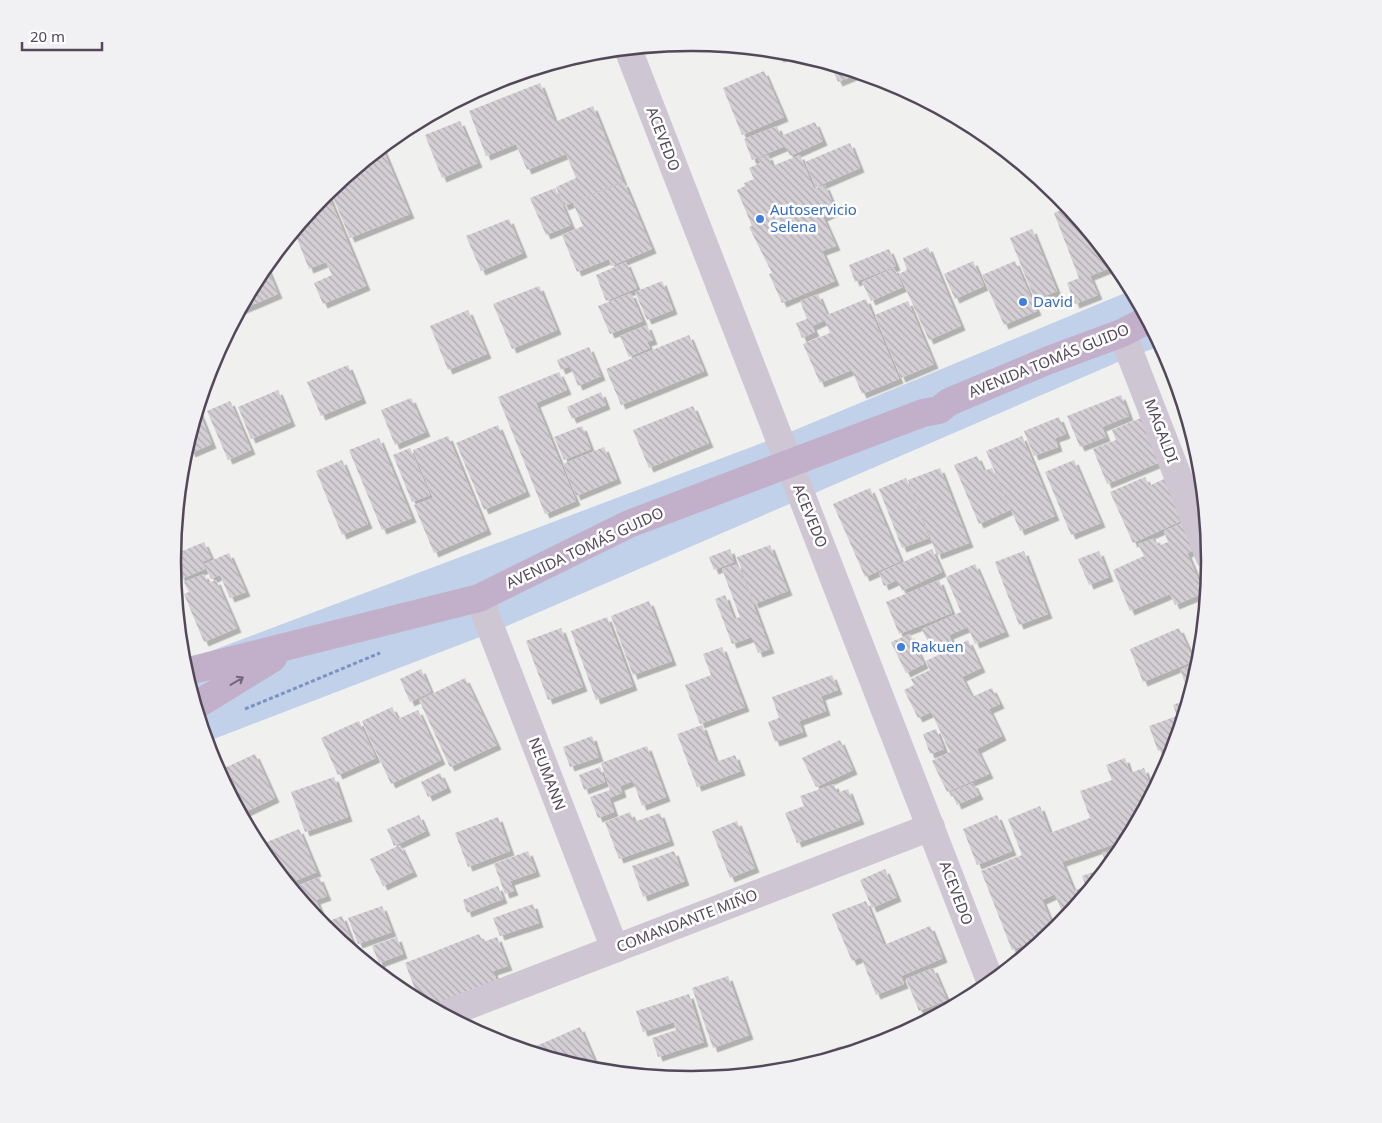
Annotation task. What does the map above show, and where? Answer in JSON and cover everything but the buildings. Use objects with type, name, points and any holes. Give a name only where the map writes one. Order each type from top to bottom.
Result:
[{"type":"main road","name":"AVENIDA TOMÁS GUIDO","points":[[193,670],[480,598],[630,524],[923,413],[939,410],[950,402],[1049,360],[1122,333],[1142,323]]},
{"type":"main road","name":"AVENIDA TOMÁS GUIDO","points":[[201,703],[298,643]]},
{"type":"street","name":"ACEVEDO","points":[[630,55],[988,976]]},
{"type":"street","name":"MAGALDI","points":[[1122,333],[1200,531]]},
{"type":"street","name":"NEUMANN","points":[[480,598],[615,949]]},
{"type":"street","name":"COMANDANTE MIÑO","points":[[452,1012],[931,827]]},
{"type":"shaded area","points":[[1125,293],[1154,348],[1132,356],[493,632],[213,739],[198,694],[191,659],[778,437]]},
{"type":"place","name":"Autoservicio Selena","points":[[760,219]]},
{"type":"place","name":"David","points":[[1023,302]]},
{"type":"place","name":"Rakuen","points":[[901,647]]}]
